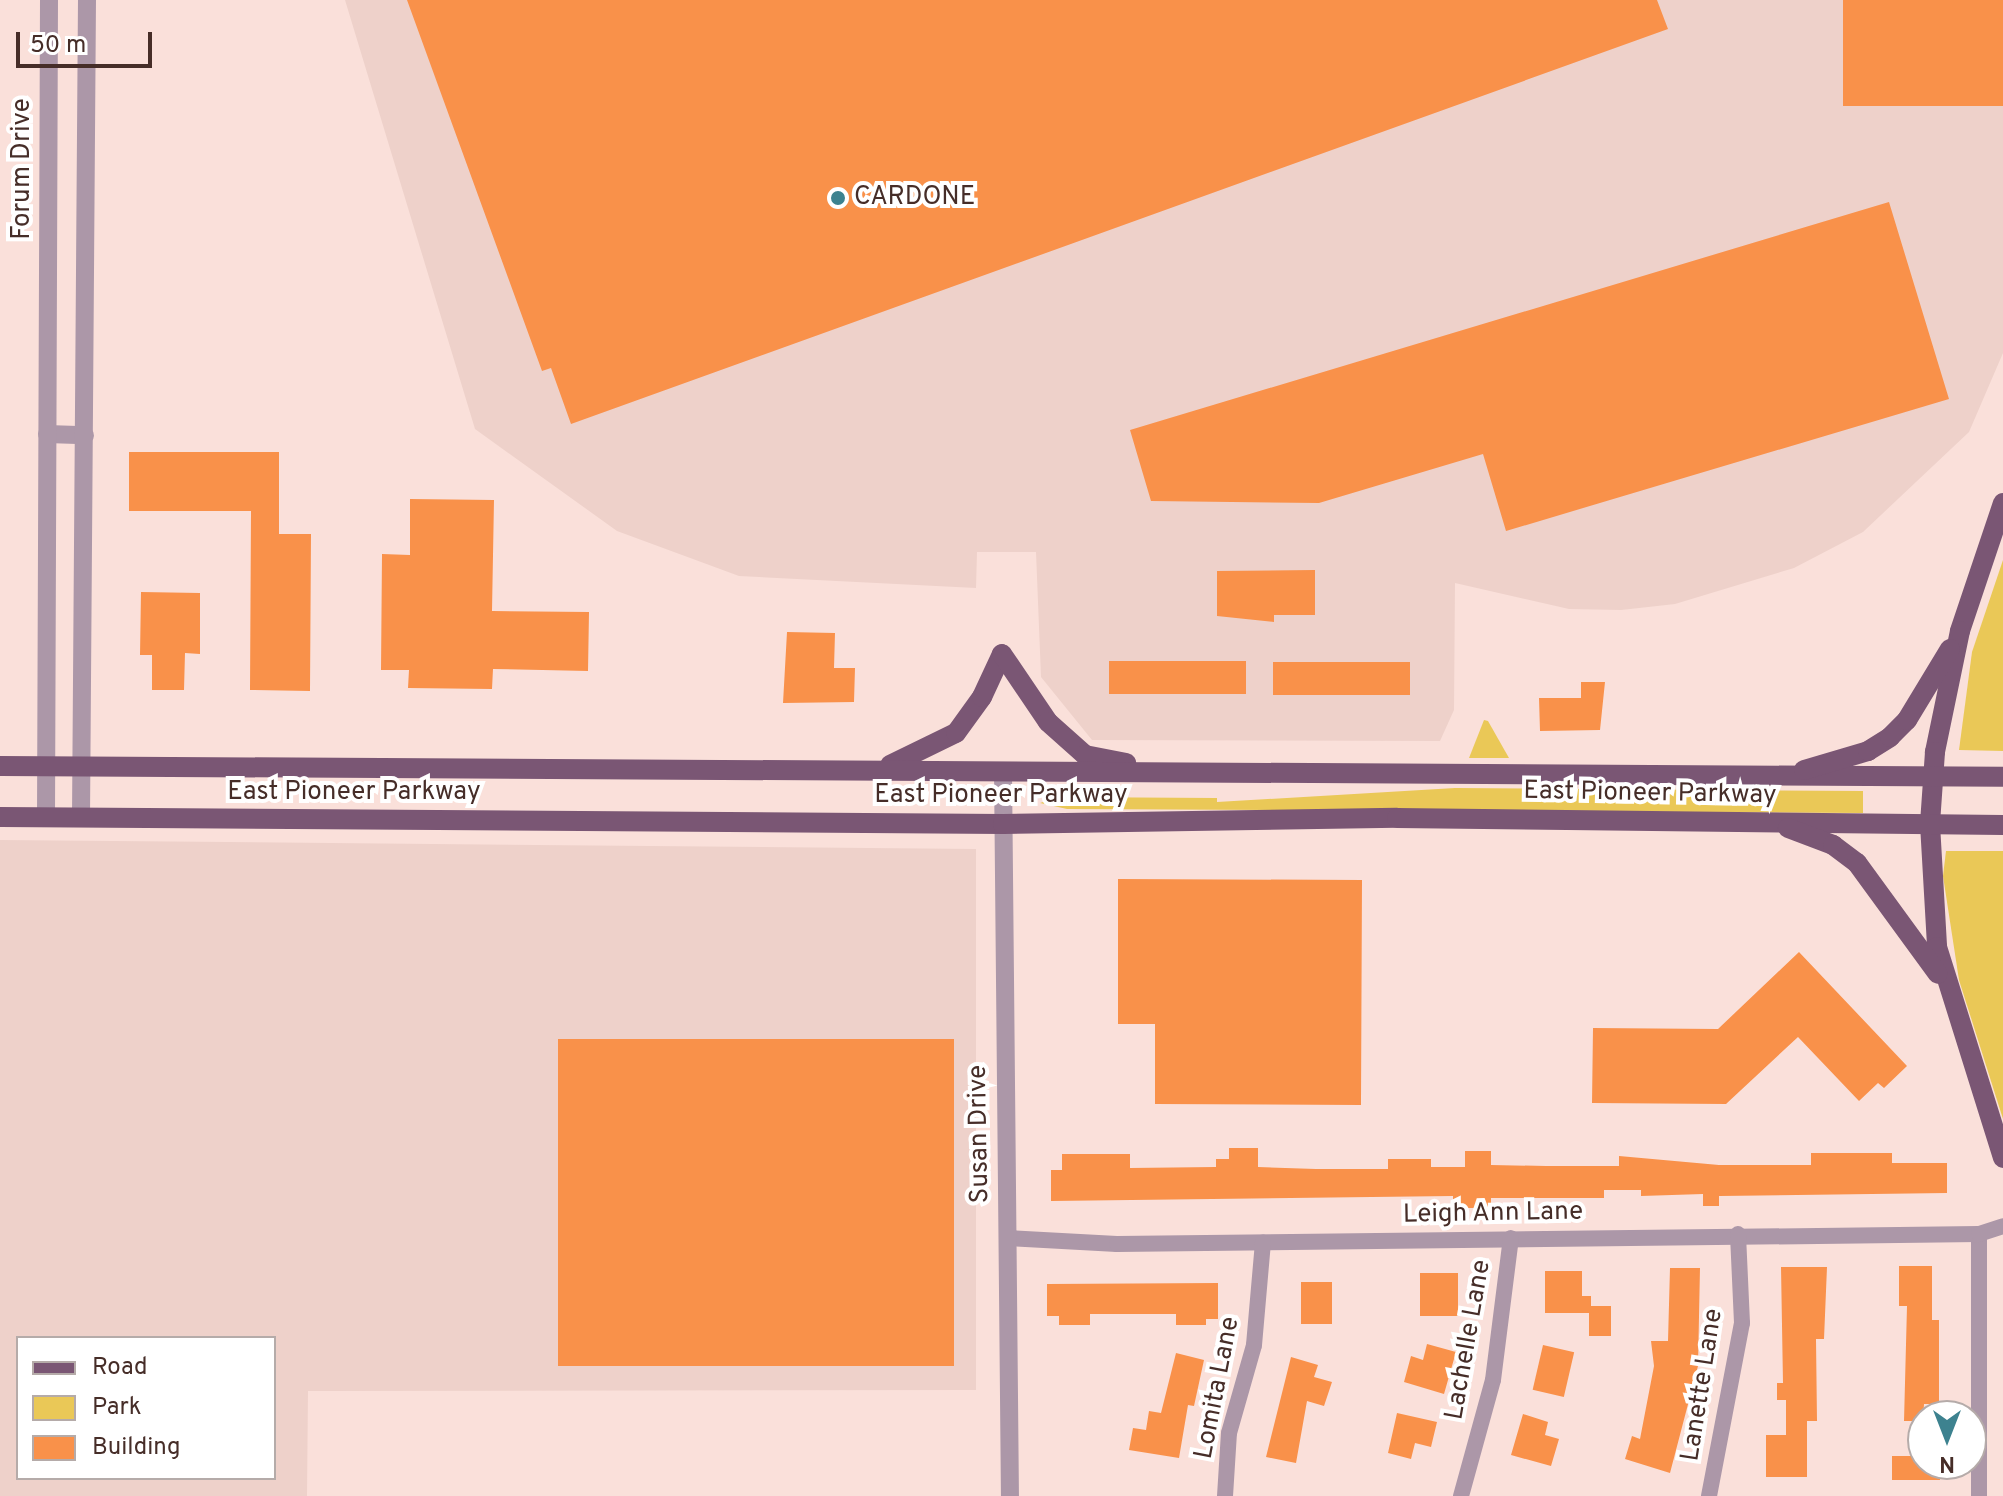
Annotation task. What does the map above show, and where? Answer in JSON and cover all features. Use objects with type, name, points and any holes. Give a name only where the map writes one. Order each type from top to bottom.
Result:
[{"type":"main road","points":[[2003,503],[1960,631],[1932,778],[1930,824],[1930,887],[1945,983],[2003,1158]]},
{"type":"main road","points":[[1788,776],[1868,751],[1890,737],[1907,720],[1960,631]]},
{"type":"main road","points":[[874,771],[920,754],[956,733],[982,697],[1002,654],[1048,722],[1085,755],[1181,773]]},
{"type":"main road","name":"East Pioneer Parkway","points":[[0,766],[2003,777]]},
{"type":"main road","name":"East Pioneer Parkway","points":[[0,817],[1003,824],[1314,818],[2003,825]]},
{"type":"main road","points":[[1773,822],[1833,845],[1857,863],[1945,983]]},
{"type":"street","name":"Forum Drive","points":[[46,818],[49,0]]},
{"type":"street","points":[[81,817],[87,0]]},
{"type":"street","points":[[47,434],[85,435]]},
{"type":"street","name":"Susan Drive","points":[[1003,771],[1010,1496]]},
{"type":"street","name":"Leigh Ann Lane","points":[[1007,1238],[1117,1244],[1738,1234],[1979,1234],[2003,1226]]},
{"type":"street","name":"Lanette Lane","points":[[1709,1496],[1742,1323],[1738,1234]]},
{"type":"street","points":[[1979,1234],[1979,1496]]},
{"type":"street","name":"Lachelle Lane","points":[[1461,1496],[1493,1380],[1511,1238]]},
{"type":"street","name":"Lomita Lane","points":[[1225,1496],[1229,1433],[1254,1345],[1263,1242]]},
{"type":"shaded area","points":[[345,0],[2003,0],[2003,353],[1969,432],[1863,532],[1794,568],[1675,604],[1621,610],[1569,609],[1455,583],[1454,710],[1440,741],[1092,740],[1041,677],[1036,552],[977,552],[976,588],[739,576],[617,531],[475,429]]},
{"type":"shaded area","points":[[0,840],[976,849],[976,1390],[308,1391],[307,1496],[0,1496]]},
{"type":"green space","points":[[2003,560],[2003,751],[1959,750],[1972,652]]},
{"type":"green space","points":[[1484,720],[1488,721],[1509,758],[1469,758]]},
{"type":"green space","points":[[1455,788],[1863,791],[1863,813],[1067,809],[1040,803],[1058,797],[1217,798],[1217,802]]},
{"type":"green space","points":[[1946,851],[2003,851],[2003,1119],[1959,980],[1943,876]]},
{"type":"building","name":"CARDONE","points":[[407,0],[1657,0],[1668,29],[571,424],[551,368],[542,371]]},
{"type":"building","points":[[1843,0],[2003,0],[2003,106],[1843,106]]},
{"type":"building","points":[[1889,202],[1949,399],[1506,531],[1483,454],[1319,503],[1151,501],[1130,430]]},
{"type":"building","points":[[129,452],[279,452],[279,534],[311,534],[310,691],[250,690],[251,511],[129,511]]},
{"type":"building","points":[[410,499],[494,500],[492,611],[589,612],[588,671],[493,669],[492,689],[408,688],[409,670],[381,670],[382,554],[410,555]]},
{"type":"building","points":[[1315,570],[1315,615],[1274,615],[1274,622],[1217,616],[1217,571]]},
{"type":"building","points":[[141,592],[200,593],[200,654],[185,653],[184,690],[152,690],[152,655],[140,655]]},
{"type":"building","points":[[787,632],[835,633],[834,668],[855,668],[854,702],[783,703]]},
{"type":"building","points":[[1109,661],[1246,661],[1246,694],[1109,694]]},
{"type":"building","points":[[1273,662],[1410,662],[1410,695],[1273,695]]},
{"type":"building","points":[[1581,682],[1605,682],[1600,730],[1540,731],[1539,698],[1581,698]]},
{"type":"building","points":[[1118,879],[1362,880],[1361,1105],[1155,1104],[1155,1024],[1118,1024]]},
{"type":"building","points":[[1799,952],[1907,1066],[1884,1088],[1878,1083],[1859,1101],[1798,1037],[1726,1104],[1592,1103],[1593,1028],[1718,1029]]},
{"type":"building","points":[[558,1039],[954,1039],[954,1366],[558,1366]]},
{"type":"building","points":[[1229,1148],[1258,1148],[1258,1167],[1316,1169],[1388,1169],[1388,1159],[1431,1159],[1431,1167],[1465,1167],[1465,1151],[1491,1151],[1491,1165],[1546,1166],[1619,1166],[1619,1156],[1719,1165],[1811,1165],[1811,1153],[1892,1153],[1892,1163],[1947,1163],[1947,1193],[1719,1196],[1719,1206],[1703,1206],[1703,1194],[1641,1196],[1641,1190],[1604,1190],[1604,1198],[1491,1198],[1491,1208],[1453,1208],[1453,1196],[1051,1201],[1051,1170],[1062,1170],[1062,1154],[1130,1154],[1130,1168],[1216,1167],[1216,1159],[1229,1159]]},
{"type":"building","points":[[1899,1266],[1932,1266],[1932,1320],[1939,1320],[1939,1400],[1907,1400],[1907,1421],[1904,1421],[1907,1306],[1899,1306]]},
{"type":"building","points":[[1781,1267],[1827,1267],[1824,1339],[1816,1339],[1817,1421],[1807,1421],[1807,1477],[1766,1477],[1766,1435],[1786,1435],[1786,1400],[1777,1400],[1777,1383],[1783,1383]]},
{"type":"building","points":[[1670,1268],[1700,1268],[1698,1366],[1670,1473],[1625,1459],[1632,1436],[1640,1439],[1654,1366],[1651,1341],[1668,1341]]},
{"type":"building","points":[[1545,1271],[1582,1271],[1582,1296],[1591,1296],[1591,1306],[1611,1306],[1611,1336],[1589,1336],[1589,1313],[1545,1313]]},
{"type":"building","points":[[1420,1273],[1458,1273],[1458,1316],[1420,1316]]},
{"type":"building","points":[[1301,1282],[1332,1282],[1332,1324],[1301,1324]]},
{"type":"building","points":[[1218,1283],[1218,1319],[1206,1319],[1206,1325],[1176,1325],[1176,1314],[1090,1314],[1090,1325],[1059,1325],[1059,1316],[1047,1316],[1047,1284]]},
{"type":"building","points":[[1427,1344],[1456,1352],[1444,1394],[1404,1382],[1411,1356],[1423,1360]]},
{"type":"building","points":[[1543,1345],[1574,1352],[1564,1397],[1533,1390]]},
{"type":"building","points":[[1176,1353],[1204,1360],[1194,1406],[1188,1405],[1179,1458],[1129,1450],[1133,1428],[1146,1430],[1149,1411],[1161,1413]]},
{"type":"building","points":[[1291,1357],[1318,1365],[1314,1377],[1332,1382],[1324,1406],[1307,1401],[1296,1463],[1266,1457]]},
{"type":"building","points":[[1397,1413],[1437,1422],[1431,1447],[1415,1443],[1411,1459],[1388,1453]]},
{"type":"building","points":[[1523,1414],[1548,1422],[1545,1435],[1559,1439],[1551,1466],[1511,1455]]},
{"type":"building","points":[[1892,1456],[1907,1456],[1907,1480],[1892,1480]]},
{"type":"place","name":"CARDONE","points":[[838,198]]}]
